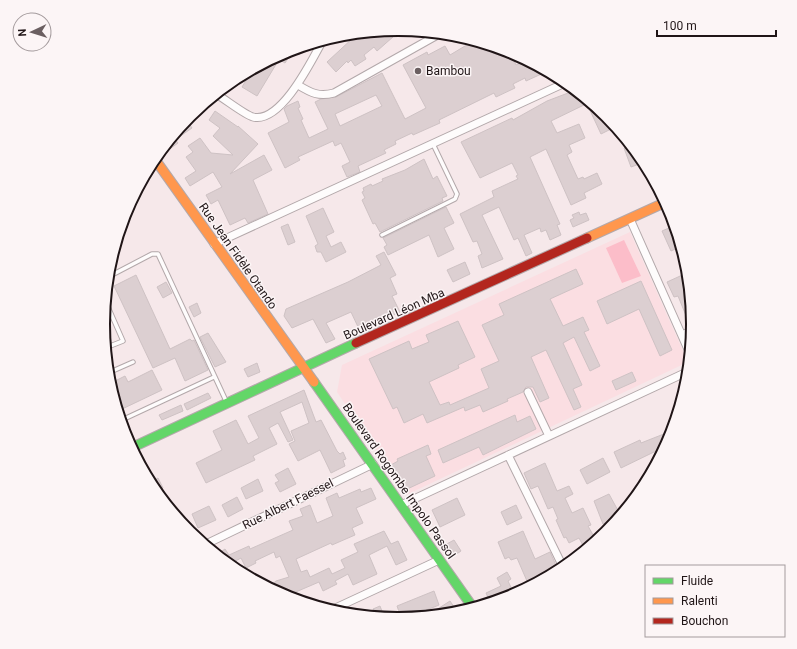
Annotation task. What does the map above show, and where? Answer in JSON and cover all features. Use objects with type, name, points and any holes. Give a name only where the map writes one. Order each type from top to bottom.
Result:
[{"type":"street","points":[[298,85],[314,94],[324,95],[334,93],[432,38]]},
{"type":"street","points":[[221,97],[253,117],[265,116],[273,112],[298,85],[319,47]]},
{"type":"street","points":[[214,244],[560,85]]},
{"type":"street","name":"Rue Jean Fidèle Otando","points":[[159,165],[303,367]]},
{"type":"street","name":"Boulevard Léon Mba","points":[[137,445],[303,367],[661,205]]},
{"type":"street","points":[[630,219],[686,344]]},
{"type":"street","points":[[682,335],[687,333]]},
{"type":"street","name":"Boulevard Rogombe Impolo Passol","points":[[303,367],[373,464],[470,604]]},
{"type":"street","points":[[401,505],[682,374]]},
{"type":"street","points":[[528,392],[549,436]]},
{"type":"street","points":[[508,455],[561,563]]},
{"type":"street","name":"Rue Albert Faessel","points":[[210,542],[373,464]]},
{"type":"street","points":[[339,606],[439,560]]},
{"type":"lane","points":[[382,235],[455,199],[457,194],[433,144]]},
{"type":"lane","points":[[115,273],[152,254],[158,254],[227,404]]},
{"type":"lane","points":[[111,313],[123,341],[111,346]]},
{"type":"lane","points":[[114,370],[133,362]]},
{"type":"lane","points":[[126,418],[214,377]]},
{"type":"shaded area","points":[[630,232],[685,356],[685,364],[406,495],[337,392],[342,365]]},
{"type":"shaded area","points":[[624,240],[641,276],[622,283],[606,248]]},
{"type":"building","points":[[394,36],[377,51],[374,47],[364,55],[366,59],[355,66],[351,60],[348,63],[347,61],[336,72],[327,62],[351,40],[361,38]]},
{"type":"building","points":[[467,45],[491,51],[514,60],[516,65],[520,63],[541,74],[526,81],[525,78],[513,84],[515,88],[496,97],[494,93],[439,120],[440,123],[395,141],[396,144],[384,150],[386,153],[358,166],[360,172],[347,177],[342,166],[350,162],[341,143],[335,146],[333,141],[298,157],[300,160],[285,168],[268,133],[289,122],[284,109],[287,106],[298,101],[300,107],[298,108],[303,119],[301,120],[309,138],[328,129],[315,102],[321,99],[336,97],[382,73],[405,119],[426,108],[403,65],[427,52],[428,55],[445,46],[450,55]],"holes":[[[376,95],[382,106],[340,126],[335,114]]]},
{"type":"building","points":[[288,58],[285,63],[282,61]]},
{"type":"building","points":[[277,63],[257,96],[242,87],[246,80]]},
{"type":"building","points":[[569,93],[585,105],[551,121],[557,133],[579,124],[585,138],[569,145],[572,152],[567,155],[578,179],[583,177],[584,179],[597,173],[602,184],[584,193],[586,198],[571,205],[546,149],[530,157],[560,224],[557,225],[561,235],[550,240],[546,230],[541,232],[540,228],[524,235],[532,253],[526,256],[518,238],[514,240],[499,207],[482,215],[503,259],[482,268],[478,256],[482,254],[477,241],[473,242],[460,214],[494,197],[492,191],[518,179],[516,176],[518,175],[512,163],[480,178],[461,142],[512,118],[513,120],[547,101]]},
{"type":"building","points":[[589,108],[611,129],[601,134]]},
{"type":"building","points":[[215,111],[238,126],[258,144],[230,174],[264,155],[272,170],[253,180],[268,214],[248,223],[245,218],[230,225],[218,200],[211,204],[206,195],[222,187],[213,172],[190,186],[185,178],[196,171],[186,157],[193,152],[188,146],[200,138],[211,153],[233,155],[213,136],[220,128],[209,120]]},
{"type":"building","points":[[190,125],[192,128],[180,136]]},
{"type":"building","points":[[176,141],[178,143],[170,148]]},
{"type":"building","points":[[626,147],[638,164],[631,167],[624,148]]},
{"type":"building","points":[[424,159],[433,179],[437,176],[447,196],[442,198],[443,201],[380,232],[375,223],[373,224],[362,200],[365,198],[362,192],[364,191],[363,188],[383,181],[382,179],[405,170]]},
{"type":"building","points":[[446,207],[454,223],[444,228],[454,249],[438,257],[429,235],[388,255],[384,247],[387,245],[383,238]]},
{"type":"building","points":[[323,208],[334,232],[326,236],[331,247],[341,242],[346,252],[326,262],[321,252],[317,252],[315,246],[318,244],[306,216]]},
{"type":"building","points":[[579,212],[580,215],[586,213],[589,220],[573,227],[570,220],[574,218],[572,215]]},
{"type":"building","points":[[288,224],[295,242],[288,245],[281,227]]},
{"type":"building","points":[[670,227],[677,248],[671,251],[662,231]]},
{"type":"building","points":[[384,252],[396,275],[390,278],[397,294],[392,296],[400,312],[370,326],[369,324],[359,329],[351,312],[326,323],[335,339],[326,343],[313,319],[292,328],[284,316],[286,309],[348,282],[381,265],[376,256]]},
{"type":"building","points":[[465,262],[470,274],[453,282],[447,270]]},
{"type":"building","points":[[576,269],[583,284],[550,299],[563,326],[583,317],[589,330],[584,332],[600,366],[590,371],[574,337],[563,343],[582,385],[573,389],[581,407],[574,410],[546,350],[531,357],[549,398],[540,402],[533,387],[526,387],[523,392],[507,399],[508,401],[483,412],[480,405],[465,411],[464,407],[427,423],[423,414],[404,423],[397,407],[393,409],[369,359],[409,341],[412,349],[429,342],[426,335],[458,321],[475,357],[458,365],[459,368],[429,382],[440,405],[449,402],[450,405],[489,388],[481,369],[499,361],[482,325],[504,315],[499,304]]},
{"type":"building","points":[[136,275],[170,349],[190,339],[192,341],[194,340],[208,370],[185,381],[175,358],[153,368],[114,286]]},
{"type":"building","points":[[682,275],[685,287],[687,317],[678,296],[674,297],[667,282]]},
{"type":"building","points":[[641,281],[672,350],[660,356],[639,309],[607,324],[597,301]]},
{"type":"building","points":[[166,282],[172,293],[163,298],[157,287]]},
{"type":"building","points":[[197,303],[201,313],[194,317],[189,307]]},
{"type":"building","points":[[208,333],[226,362],[215,367],[200,337]]},
{"type":"building","points":[[257,363],[260,372],[248,377],[244,369]]},
{"type":"building","points":[[152,370],[162,390],[123,409],[116,381],[125,376],[128,382]]},
{"type":"building","points":[[632,372],[636,381],[616,390],[612,381]]},
{"type":"building","points":[[304,390],[316,422],[321,420],[337,451],[340,454],[343,452],[346,459],[343,460],[345,466],[331,473],[320,450],[298,461],[289,444],[295,441],[291,431],[309,423],[302,402],[280,412],[293,440],[288,442],[278,423],[269,428],[277,444],[253,456],[255,460],[206,483],[196,463],[222,450],[213,431],[236,420],[248,444],[259,438],[248,416]]},
{"type":"building","points":[[208,393],[211,398],[187,410],[184,404]]},
{"type":"building","points":[[181,405],[183,411],[162,420],[159,415]]},
{"type":"building","points":[[515,415],[517,422],[530,416],[536,429],[483,455],[479,447],[443,463],[438,450]]},
{"type":"building","points":[[666,433],[657,452],[656,451],[621,468],[614,452],[640,440],[641,443]]},
{"type":"building","points":[[428,445],[431,454],[426,456],[435,476],[403,491],[391,465],[398,461],[397,459]]},
{"type":"building","points":[[603,458],[610,472],[587,484],[580,470]]},
{"type":"building","points":[[545,463],[557,491],[569,486],[573,494],[565,498],[572,513],[583,508],[591,525],[588,526],[594,537],[583,546],[579,538],[569,543],[566,537],[564,538],[556,520],[558,519],[553,507],[548,509],[538,486],[531,489],[524,473]]},
{"type":"building","points":[[288,468],[296,484],[280,492],[275,483],[279,481],[275,475]]},
{"type":"building","points":[[158,478],[163,488],[162,489],[156,480]]},
{"type":"building","points":[[258,479],[263,491],[246,499],[241,488]]},
{"type":"building","points":[[371,488],[376,499],[356,508],[363,523],[352,528],[355,535],[332,545],[331,543],[296,559],[301,572],[307,570],[310,577],[329,568],[332,574],[345,568],[341,560],[358,552],[354,544],[384,531],[391,544],[398,541],[407,560],[396,565],[387,546],[369,555],[377,574],[353,585],[348,574],[335,581],[337,584],[323,591],[319,582],[293,593],[273,584],[276,581],[289,577],[280,556],[276,558],[274,552],[255,561],[256,563],[246,568],[241,558],[235,561],[221,552],[225,549],[229,555],[249,546],[250,549],[293,530],[289,521],[303,516],[300,509],[310,505],[317,523],[333,516],[326,498],[337,493],[339,498],[360,489],[361,492]]},
{"type":"building","points":[[609,494],[618,511],[610,521],[603,524],[594,501]]},
{"type":"building","points":[[237,497],[243,509],[228,517],[222,505]]},
{"type":"building","points":[[457,498],[465,515],[440,527],[432,510]]},
{"type":"building","points":[[516,505],[522,518],[507,525],[501,512]]},
{"type":"building","points":[[209,506],[216,520],[198,528],[192,514]]},
{"type":"building","points":[[523,531],[535,559],[550,552],[556,566],[527,582],[517,558],[511,560],[509,557],[505,559],[498,542]]},
{"type":"building","points":[[454,540],[461,551],[452,557],[445,545]]},
{"type":"building","points":[[507,572],[511,579],[508,581],[512,590],[489,599],[486,593],[501,586],[497,578]]},
{"type":"building","points":[[434,591],[439,605],[422,612],[399,613],[397,606]]},
{"type":"building","points":[[450,601],[454,607],[437,611]]},
{"type":"building","points":[[380,606],[382,612],[375,612],[373,609]]},
{"type":"traffic: fast","points":[[137,445],[356,343]]},
{"type":"traffic: fast","points":[[314,382],[470,604]]},
{"type":"traffic: slow","points":[[159,165],[314,382]]},
{"type":"traffic: slow","points":[[587,238],[661,204]]},
{"type":"traffic: jam","points":[[356,343],[587,238]]},
{"type":"place","name":"Bambou","points":[[418,71]]}]
